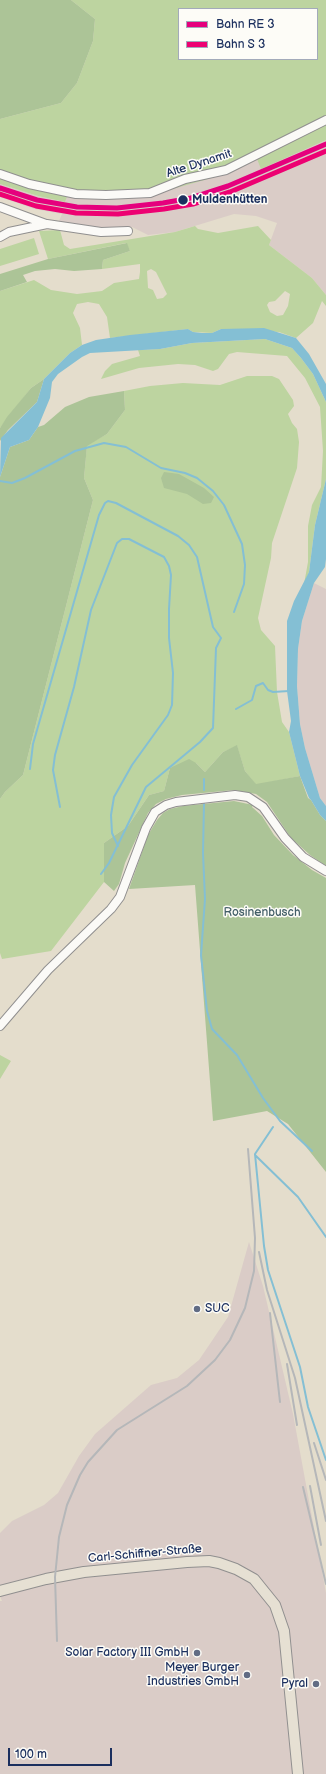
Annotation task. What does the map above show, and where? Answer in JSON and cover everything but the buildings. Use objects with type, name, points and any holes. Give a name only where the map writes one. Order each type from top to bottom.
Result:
[{"type":"main road","name":"Carl-Schiffner-Straße","points":[[0,1591],[46,1579],[84,1572],[187,1562],[209,1561],[219,1563],[236,1569],[254,1579],[276,1605],[284,1631],[298,1774]]},
{"type":"street","name":"Alte Dynamit","points":[[0,174],[29,184],[76,194],[106,196],[150,192],[185,179],[226,170],[326,120]]},
{"type":"street","points":[[0,207],[47,224],[101,232],[128,231]]},
{"type":"street","points":[[0,237],[9,232],[47,224]]},
{"type":"street","points":[[0,1026],[48,970],[111,909],[120,897],[146,828],[155,812],[166,805],[176,802],[224,796],[248,797],[263,807],[284,838],[303,857],[326,871]]},
{"type":"shaded area","points":[[326,140],[326,295],[312,278],[269,245],[277,223],[256,216],[234,214],[175,232],[148,235],[132,227],[116,229],[89,227],[59,221],[62,214],[35,209],[0,197],[0,184],[38,196],[65,202],[67,194],[201,180],[222,175],[271,152],[293,154]]},
{"type":"shaded area","points":[[314,583],[326,589],[326,806],[320,798],[305,748],[300,724],[297,686],[298,649],[302,621]]},
{"type":"shaded area","points":[[249,1242],[263,1286],[293,1414],[326,1593],[326,1774],[0,1774],[0,1601],[2,1601],[0,1596],[0,1533],[12,1521],[44,1505],[58,1493],[79,1456],[95,1434],[151,1385],[177,1378],[199,1360],[228,1317]]},
{"type":"green space","points":[[0,0],[71,0],[95,19],[93,41],[77,83],[61,103],[0,119]]},
{"type":"green space","points":[[71,0],[326,0],[326,140],[261,169],[257,159],[222,175],[162,192],[68,194],[65,202],[38,196],[0,184],[0,119],[61,103],[77,83],[93,41],[95,19]]},
{"type":"green space","points":[[195,226],[198,229],[218,233],[258,226],[271,240],[269,245],[312,278],[326,295],[326,306],[322,301],[313,323],[296,338],[279,332],[221,329],[212,333],[193,332],[188,329],[110,338],[107,317],[99,304],[88,302],[77,304],[73,313],[80,328],[82,345],[70,353],[44,379],[31,388],[0,428],[0,291],[34,280],[51,290],[77,294],[102,291],[114,283],[139,279],[140,264],[102,269],[103,260],[130,251],[126,243],[48,259],[39,231],[60,230],[64,245],[70,249],[175,232]],"holes":[[[151,269],[156,272],[167,294],[163,298],[157,299],[153,290],[148,288],[147,271]],[[285,291],[290,294],[288,306],[283,315],[277,316],[270,312],[267,305],[269,302],[275,301]]]},
{"type":"green space","points":[[34,238],[39,254],[0,266],[0,249]]},
{"type":"green space","points":[[127,243],[130,251],[103,260],[102,269],[74,271],[55,269],[35,271],[23,275],[27,282],[0,291],[0,274],[48,259]]},
{"type":"green space","points":[[265,339],[292,348],[313,374],[326,402],[326,479],[315,525],[309,572],[304,584],[308,562],[308,526],[312,505],[321,487],[323,451],[320,407],[305,378],[287,356],[237,352],[229,354],[218,369],[213,371],[195,365],[178,364],[139,368],[101,379],[105,371],[112,364],[140,356],[138,350],[160,349],[192,343]]},
{"type":"green space","points":[[247,376],[272,376],[279,379],[293,400],[294,406],[288,414],[292,423],[297,429],[299,442],[297,468],[272,543],[271,558],[258,618],[261,630],[275,646],[277,692],[282,722],[289,732],[300,776],[256,785],[245,771],[237,746],[223,752],[205,772],[196,763],[170,768],[164,791],[149,795],[128,826],[104,843],[104,882],[51,951],[2,959],[0,953],[0,799],[5,792],[23,775],[93,500],[84,478],[87,445],[107,434],[125,410],[124,391],[150,386],[183,383],[220,385]]},
{"type":"green space","points":[[44,379],[37,402],[8,430],[0,441],[0,428],[7,417],[31,388]]},
{"type":"green space","points":[[124,391],[125,410],[107,434],[87,446],[84,478],[93,500],[23,775],[5,792],[0,799],[0,477],[10,447],[29,440],[38,427],[44,425],[65,407],[89,397]]},
{"type":"green space","points":[[164,472],[179,474],[204,488],[214,497],[211,503],[203,504],[187,494],[164,488],[161,478]]},
{"type":"green space","points":[[237,745],[245,771],[256,784],[300,776],[308,798],[326,821],[326,866],[310,855],[291,838],[267,802],[256,794],[234,790],[182,795],[166,799],[156,804],[148,813],[125,863],[119,884],[114,891],[104,882],[104,843],[128,826],[149,795],[164,791],[170,768],[189,759],[196,763],[205,772],[223,752]]},
{"type":"green space","name":"Rosinenbusch","points":[[234,801],[253,805],[252,807],[262,816],[274,835],[293,855],[312,870],[326,878],[326,1172],[288,1124],[267,1111],[213,1121],[195,885],[129,889],[148,835],[163,813],[170,809],[183,806]]},
{"type":"green space","points":[[0,1055],[11,1061],[0,1079]]},
{"type":"water","points":[[264,328],[296,338],[309,354],[326,384],[326,402],[313,374],[292,348],[265,339],[192,343],[160,349],[90,353],[58,374],[52,382],[50,398],[38,427],[29,440],[10,447],[0,477],[1,438],[37,402],[44,379],[70,353],[82,345],[96,340],[188,329],[193,332],[212,333],[221,329]]},
{"type":"water","points":[[326,479],[325,567],[314,583],[302,621],[298,649],[297,686],[300,724],[305,748],[320,798],[326,806],[326,821],[320,815],[309,798],[300,776],[289,732],[291,721],[287,691],[287,621],[294,601],[309,572],[315,525]]},
{"type":"waterway","points":[[0,481],[12,483],[25,478],[75,451],[104,443],[126,447],[161,468],[185,473],[197,478],[213,491],[224,505],[242,544],[245,565],[244,584],[234,612]]},
{"type":"waterway","points":[[30,769],[33,744],[99,515],[105,503],[108,501],[116,503],[178,536],[189,545],[197,557],[213,627],[221,638],[216,648],[213,728],[200,742],[146,787],[109,863],[101,874]]},
{"type":"waterway","points":[[60,807],[53,770],[55,755],[74,687],[91,610],[117,543],[122,539],[129,539],[164,557],[169,566],[171,575],[169,638],[173,673],[172,705],[168,715],[132,765],[114,797],[111,815],[112,833],[118,846]]},
{"type":"waterway","points":[[236,709],[252,700],[256,686],[263,683],[268,690],[273,692],[289,691]]},
{"type":"waterway","points":[[204,779],[204,790]]},
{"type":"waterway","points":[[204,804],[203,853],[205,899],[201,955],[207,1011],[212,1029],[237,1055],[263,1098],[280,1121],[312,1151]]},
{"type":"waterway","points":[[273,1127],[255,1154],[264,1246],[268,1270],[300,1367],[308,1407],[326,1460]]},
{"type":"waterway","points":[[255,1155],[298,1197],[326,1237]]},
{"type":"railway","points":[[57,1641],[55,1577],[59,1537],[67,1505],[80,1475],[88,1462],[117,1430],[187,1386],[215,1360],[230,1340],[245,1308],[254,1271],[255,1238],[248,1149]]},
{"type":"railway","points":[[259,1252],[267,1290],[295,1378],[326,1521]]},
{"type":"railway","points":[[270,1313],[280,1402]]},
{"type":"railway","points":[[287,1364],[297,1425]]},
{"type":"railway","points":[[314,1443],[326,1480]]},
{"type":"railway","points":[[310,1486],[321,1545]]},
{"type":"railway","points":[[303,1487],[326,1584]]},
{"type":"transit line","points":[[0,188],[37,200],[77,207],[117,208],[163,203],[191,198],[228,186],[326,144]]},
{"type":"transit line","points":[[0,194],[36,206],[76,213],[118,214],[164,209],[193,204],[230,192],[326,151]]},
{"type":"place","name":"Muldenhütten","points":[[183,200]]},
{"type":"place","name":"SUC","points":[[197,1309]]},
{"type":"place","name":"Solar Factory III GmbH","points":[[197,1653]]},
{"type":"place","name":"Meyer Burger Industries GmbH","points":[[247,1675]]},
{"type":"place","name":"Pyral","points":[[316,1684]]}]
